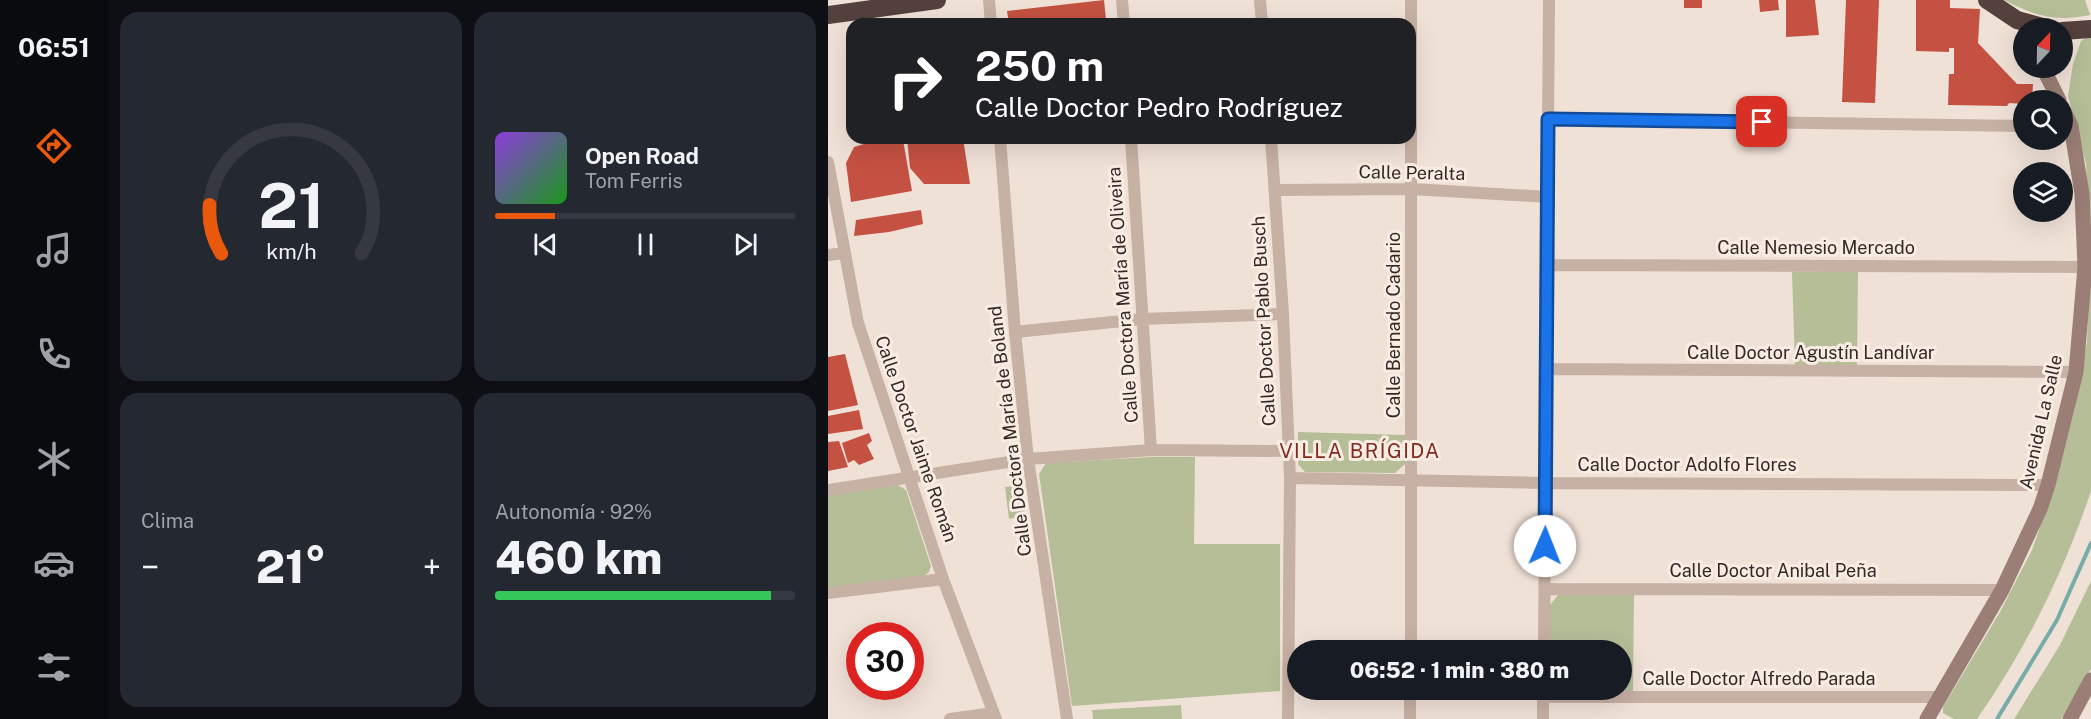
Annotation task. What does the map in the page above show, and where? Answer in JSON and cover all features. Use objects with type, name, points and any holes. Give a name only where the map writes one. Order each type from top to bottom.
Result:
[{"type":"highway","points":[[828,15],[937,0]]},
{"type":"highway","points":[[1987,0],[2013,20]]},
{"type":"main road","name":"Avenida La Salle","points":[[1931,717],[1940,697],[2002,590],[2040,509],[2048,485],[2076,372],[2085,267],[2082,194],[2072,150]]},
{"type":"main road","points":[[2075,717],[2091,680]]},
{"type":"street","points":[[989,0],[990,18]]},
{"type":"street","points":[[1122,0],[1124,18]]},
{"type":"street","points":[[1260,0],[1262,18]]},
{"type":"street","name":"Calle Bernado Cadario","points":[[1411,0],[1411,18]]},
{"type":"street","points":[[1544,640],[1549,0]]},
{"type":"street","points":[[1548,119],[2013,126]]},
{"type":"street","name":"Calle Doctora María de Boland","points":[[1000,144],[1015,332],[1028,459],[1067,719]]},
{"type":"street","name":"Calle Doctora María de Oliveira","points":[[1131,144],[1150,450]]},
{"type":"street","name":"Calle Doctor Pablo Busch","points":[[1272,144],[1283,314],[1290,478],[1288,719]]},
{"type":"street","name":"Calle Bernado Cadario","points":[[1411,640],[1412,144]]},
{"type":"street","name":"Calle Doctor Jaime Román","points":[[828,162],[858,323],[943,579],[994,716]]},
{"type":"street","name":"Calle Peralta","points":[[1276,190],[1412,189],[1548,197]]},
{"type":"street","points":[[828,255],[845,253]]},
{"type":"street","name":"Calle Nemesio Mercado","points":[[1546,265],[2085,267]]},
{"type":"street","points":[[1015,332],[1142,319],[1283,314]]},
{"type":"street","name":"Calle Doctor Agustín Landívar","points":[[1546,369],[2076,372]]},
{"type":"street","points":[[828,490],[1028,459],[1150,450],[1288,451]]},
{"type":"street","name":"Calle Doctor Adolfo Flores","points":[[1290,478],[1546,483],[2048,485]]},
{"type":"street","points":[[828,593],[943,579]]},
{"type":"street","name":"Calle Doctor Anibal Peña","points":[[1545,589],[2002,590]]},
{"type":"street","name":"Calle Doctor Alfredo Parada","points":[[1632,695],[1940,697]]},
{"type":"street","points":[[1410,700],[1410,719]]},
{"type":"street","points":[[1543,700],[1543,719]]},
{"type":"street","points":[[950,719],[994,716]]},
{"type":"green space","points":[[2004,0],[2085,0],[2090,15],[2056,18],[2026,10]]},
{"type":"green space","points":[[2091,36],[2091,246],[2086,164],[2073,115],[2073,90],[2069,90],[2071,78],[2073,78],[2073,64],[2081,41]]},
{"type":"green space","points":[[2091,246],[2091,491],[2056,580],[2012,665],[1977,719],[1954,719],[1943,713],[1943,707],[2000,612],[2032,550],[2057,479],[2075,407],[2087,342]]},
{"type":"green space","points":[[1792,272],[1858,272],[1857,368],[1795,366]]},
{"type":"green space","points":[[1298,432],[1405,435],[1405,464],[1395,473],[1305,472],[1298,464]]},
{"type":"green space","points":[[1195,457],[1194,544],[1280,544],[1280,691],[1072,706],[1039,474],[1046,463]]},
{"type":"green space","points":[[898,485],[906,490],[931,566],[929,572],[924,576],[828,589],[828,495]]},
{"type":"green space","points":[[1021,485],[1025,516],[1009,519],[1005,487]]},
{"type":"green space","points":[[2091,581],[2091,669],[2061,719],[2014,719],[2060,645]]},
{"type":"green space","points":[[1559,594],[1634,594],[1633,692],[1632,640],[1549,640],[1550,605]]},
{"type":"green space","points":[[1181,705],[1182,719],[1093,719],[1092,710]]},
{"type":"building","points":[[1104,0],[1106,18],[1008,18],[1007,11]]},
{"type":"building","points":[[1684,0],[1702,0],[1702,8],[1684,8]]},
{"type":"building","points":[[1759,0],[1778,0],[1779,10],[1760,12]]},
{"type":"building","points":[[1786,0],[1815,0],[1819,35],[1786,37]]},
{"type":"building","points":[[1846,0],[1879,0],[1875,103],[1842,102]]},
{"type":"building","points":[[1916,0],[1950,0],[1950,8],[1980,9],[1978,43],[2017,84],[2033,84],[2033,90],[2013,90],[2013,103],[2009,103],[2007,106],[1948,105],[1949,74],[1954,74],[1954,48],[1949,48],[1949,52],[1916,51]]},
{"type":"building","points":[[864,144],[904,144],[912,191],[851,202],[846,163],[854,147]]},
{"type":"building","points":[[908,144],[964,144],[970,184],[924,184],[910,168]]},
{"type":"building","points":[[921,210],[923,224],[889,232],[854,236],[856,220]]},
{"type":"building","points":[[845,354],[858,405],[828,411],[828,357]]},
{"type":"building","points":[[859,410],[863,429],[828,434],[828,416]]},
{"type":"building","points":[[869,433],[872,441],[867,445],[874,459],[859,465],[854,460],[848,463],[842,443]]},
{"type":"building","points":[[839,441],[848,467],[828,471],[828,442]]},
{"type":"waterway","points":[[1997,719],[2057,620],[2091,543]]},
{"type":"district","name":"VILLA BRÍGIDA","points":[[1360,451]]},
{"type":"route","points":[[1545,546],[1548,119],[1762,122]]}]
